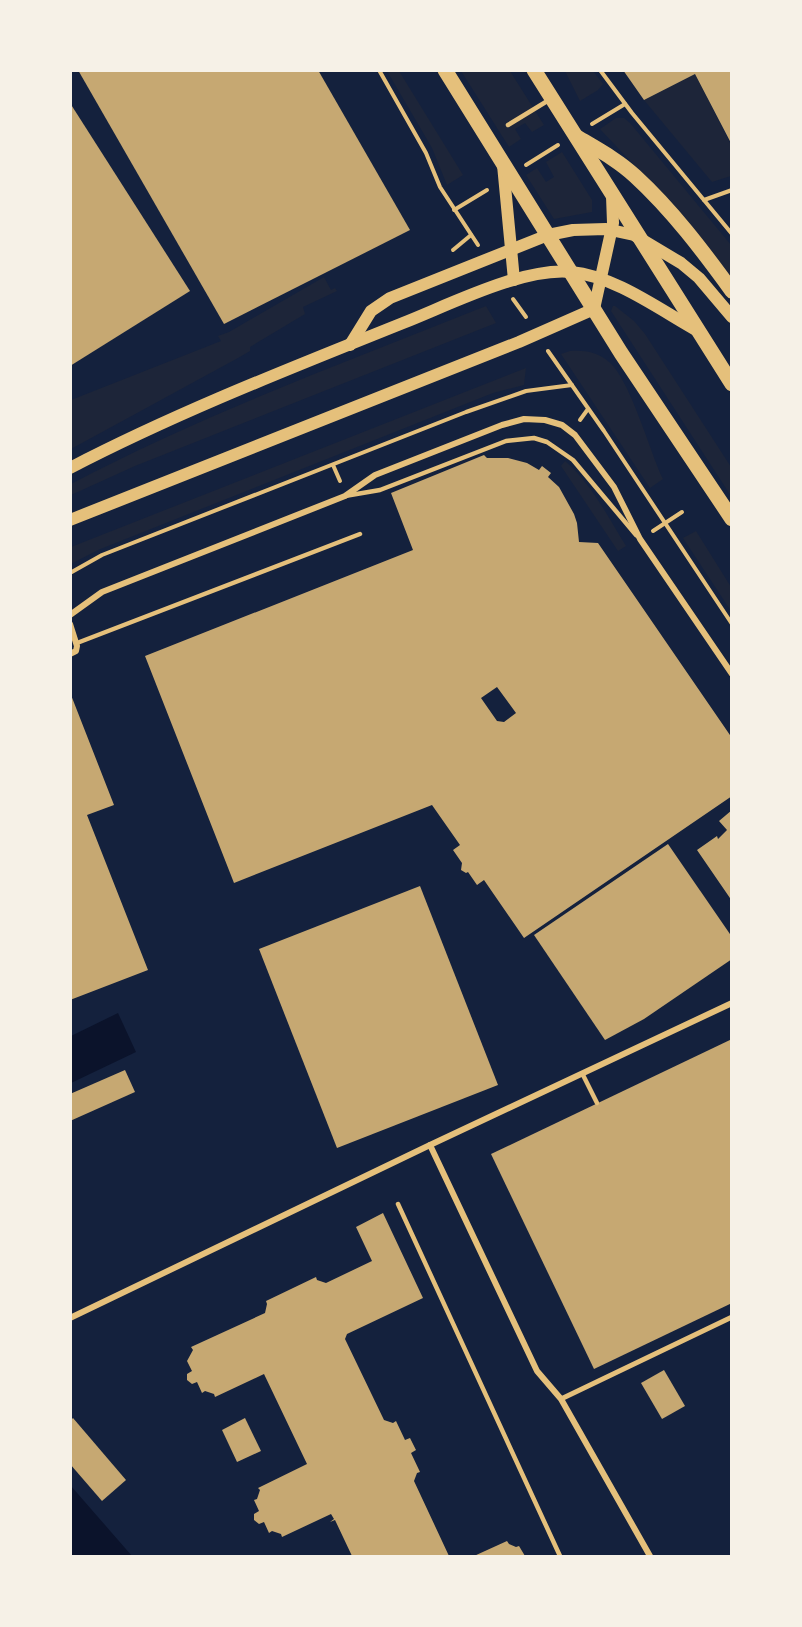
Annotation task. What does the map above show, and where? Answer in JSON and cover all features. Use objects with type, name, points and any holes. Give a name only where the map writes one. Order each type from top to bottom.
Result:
[{"type":"main road","points":[[445,70],[594,309],[732,519]]},
{"type":"main road","points":[[534,70],[732,384]]},
{"type":"main road","points":[[575,135],[635,176],[687,233],[732,291]]},
{"type":"main road","points":[[502,162],[514,280]]},
{"type":"main road","points":[[594,309],[612,229],[612,195]]},
{"type":"main road","points":[[350,345],[366,317],[383,302],[548,235],[573,230],[612,229],[639,238],[692,272],[732,317]]},
{"type":"main road","points":[[70,468],[170,418],[255,382],[514,280],[539,273],[571,272],[601,279],[699,332]]},
{"type":"main road","points":[[70,520],[494,353],[594,309]]},
{"type":"street","points":[[70,615],[102,592],[345,496],[375,475],[490,429],[524,419],[545,420],[565,427],[580,441],[614,488],[640,539],[732,674]]},
{"type":"street","points":[[70,624],[77,643],[77,650],[70,654]]},
{"type":"street","points":[[70,1318],[732,1003]]},
{"type":"street","points":[[430,1145],[537,1371],[561,1399],[650,1557]]},
{"type":"street","points":[[561,1399],[732,1317]]},
{"type":"lane","points":[[508,125],[552,99]]},
{"type":"lane","points":[[345,496],[380,490],[506,441],[534,438],[547,441],[573,460],[640,539]]},
{"type":"lane","points":[[77,643],[360,534]]},
{"type":"lane","points":[[583,1075],[597,1103]]},
{"type":"lane","points":[[398,1204],[560,1557]]},
{"type":"path","points":[[379,70],[426,153],[440,187],[454,210],[476,197]]},
{"type":"path","points":[[600,70],[625,104],[732,234]]},
{"type":"path","points":[[594,123],[625,104]]},
{"type":"path","points":[[522,168],[557,146]]},
{"type":"path","points":[[704,200],[732,190]]},
{"type":"path","points":[[70,573],[102,555],[466,412],[526,391],[572,385],[732,624]]},
{"type":"path","points":[[640,539],[682,512]]},
{"type":"shaded area","points":[[387,71],[399,71],[463,175],[447,185],[432,148]]},
{"type":"shaded area","points":[[461,71],[510,71],[544,125],[532,132],[525,123],[515,129],[521,139],[509,147]]},
{"type":"shaded area","points":[[565,71],[593,71],[603,84],[598,90],[580,101]]},
{"type":"shaded area","points":[[695,74],[731,145],[731,176],[712,182],[644,100]]},
{"type":"shaded area","points":[[616,118],[624,118],[630,123],[731,245],[731,280],[671,204],[600,129]]},
{"type":"shaded area","points":[[562,152],[592,200],[592,212],[554,219],[526,175],[537,168],[546,182],[554,177],[546,162]]},
{"type":"shaded area","points":[[324,277],[331,290],[335,288],[337,291],[303,307],[305,314],[250,347],[250,351],[238,358],[71,449],[71,400],[221,341],[218,336],[229,332]]},
{"type":"shaded area","points":[[486,306],[496,323],[135,466],[71,495],[71,484],[172,435],[276,390]]},
{"type":"shaded area","points":[[613,306],[634,321],[645,334],[731,467],[731,496],[611,311]]},
{"type":"shaded area","points":[[570,351],[586,351],[596,354],[609,362],[617,371],[632,399],[663,479],[650,488],[561,354]]},
{"type":"shaded area","points":[[526,368],[524,385],[493,393],[98,550],[71,564],[71,547]]},
{"type":"shaded area","points":[[565,461],[591,490],[626,546],[618,551],[561,466]]},
{"type":"shaded area","points":[[696,531],[731,587],[731,611],[683,538]]},
{"type":"shaded area","points":[[118,1013],[136,1052],[71,1083],[71,1036]]},
{"type":"shaded area","points":[[71,1486],[132,1556],[71,1556]]},
{"type":"building","points":[[78,70],[318,70],[410,230],[224,324]]},
{"type":"building","points":[[623,70],[732,70],[732,145],[695,74],[644,100]]},
{"type":"building","points":[[70,103],[190,291],[70,366]]},
{"type":"building","points":[[484,455],[487,458],[508,458],[527,463],[539,470],[542,466],[551,473],[548,477],[559,487],[574,514],[579,542],[598,543],[732,738],[732,796],[524,938],[484,880],[477,885],[468,872],[461,870],[462,863],[453,850],[460,845],[432,805],[234,883],[145,656],[413,550],[391,493]],"holes":[[[497,687],[516,713],[504,722],[497,721],[481,698]]]},
{"type":"building","points":[[71,695],[114,805],[87,815],[148,970],[70,1000]]},
{"type":"building","points":[[732,810],[732,901],[697,850],[717,836],[718,839],[727,830],[719,821]]},
{"type":"building","points":[[668,844],[732,937],[732,959],[644,1019],[605,1040],[534,935]]},
{"type":"building","points":[[420,886],[498,1085],[337,1148],[259,949]]},
{"type":"building","points":[[732,1039],[732,1303],[594,1369],[491,1154]]},
{"type":"building","points":[[125,1070],[135,1092],[70,1121],[70,1094]]},
{"type":"building","points":[[383,1213],[423,1298],[347,1334],[345,1339],[384,1420],[393,1423],[396,1421],[405,1440],[410,1438],[416,1450],[411,1453],[420,1472],[417,1473],[414,1481],[449,1556],[352,1556],[335,1520],[330,1522],[334,1519],[331,1514],[282,1537],[281,1534],[272,1531],[269,1533],[264,1522],[259,1524],[254,1520],[254,1514],[259,1511],[254,1500],[257,1499],[260,1490],[258,1488],[307,1464],[264,1374],[215,1397],[214,1394],[205,1391],[202,1393],[197,1382],[192,1384],[187,1380],[187,1374],[192,1371],[187,1361],[193,1350],[191,1347],[265,1313],[266,1301],[316,1277],[317,1280],[326,1283],[372,1261],[356,1227]]},
{"type":"building","points":[[664,1370],[685,1406],[662,1419],[641,1383]]},
{"type":"building","points":[[73,1418],[126,1480],[102,1501],[70,1464],[70,1421]]},
{"type":"building","points":[[245,1418],[261,1451],[237,1462],[222,1430]]},
{"type":"building","points":[[507,1541],[516,1547],[519,1546],[525,1556],[474,1556]]}]
